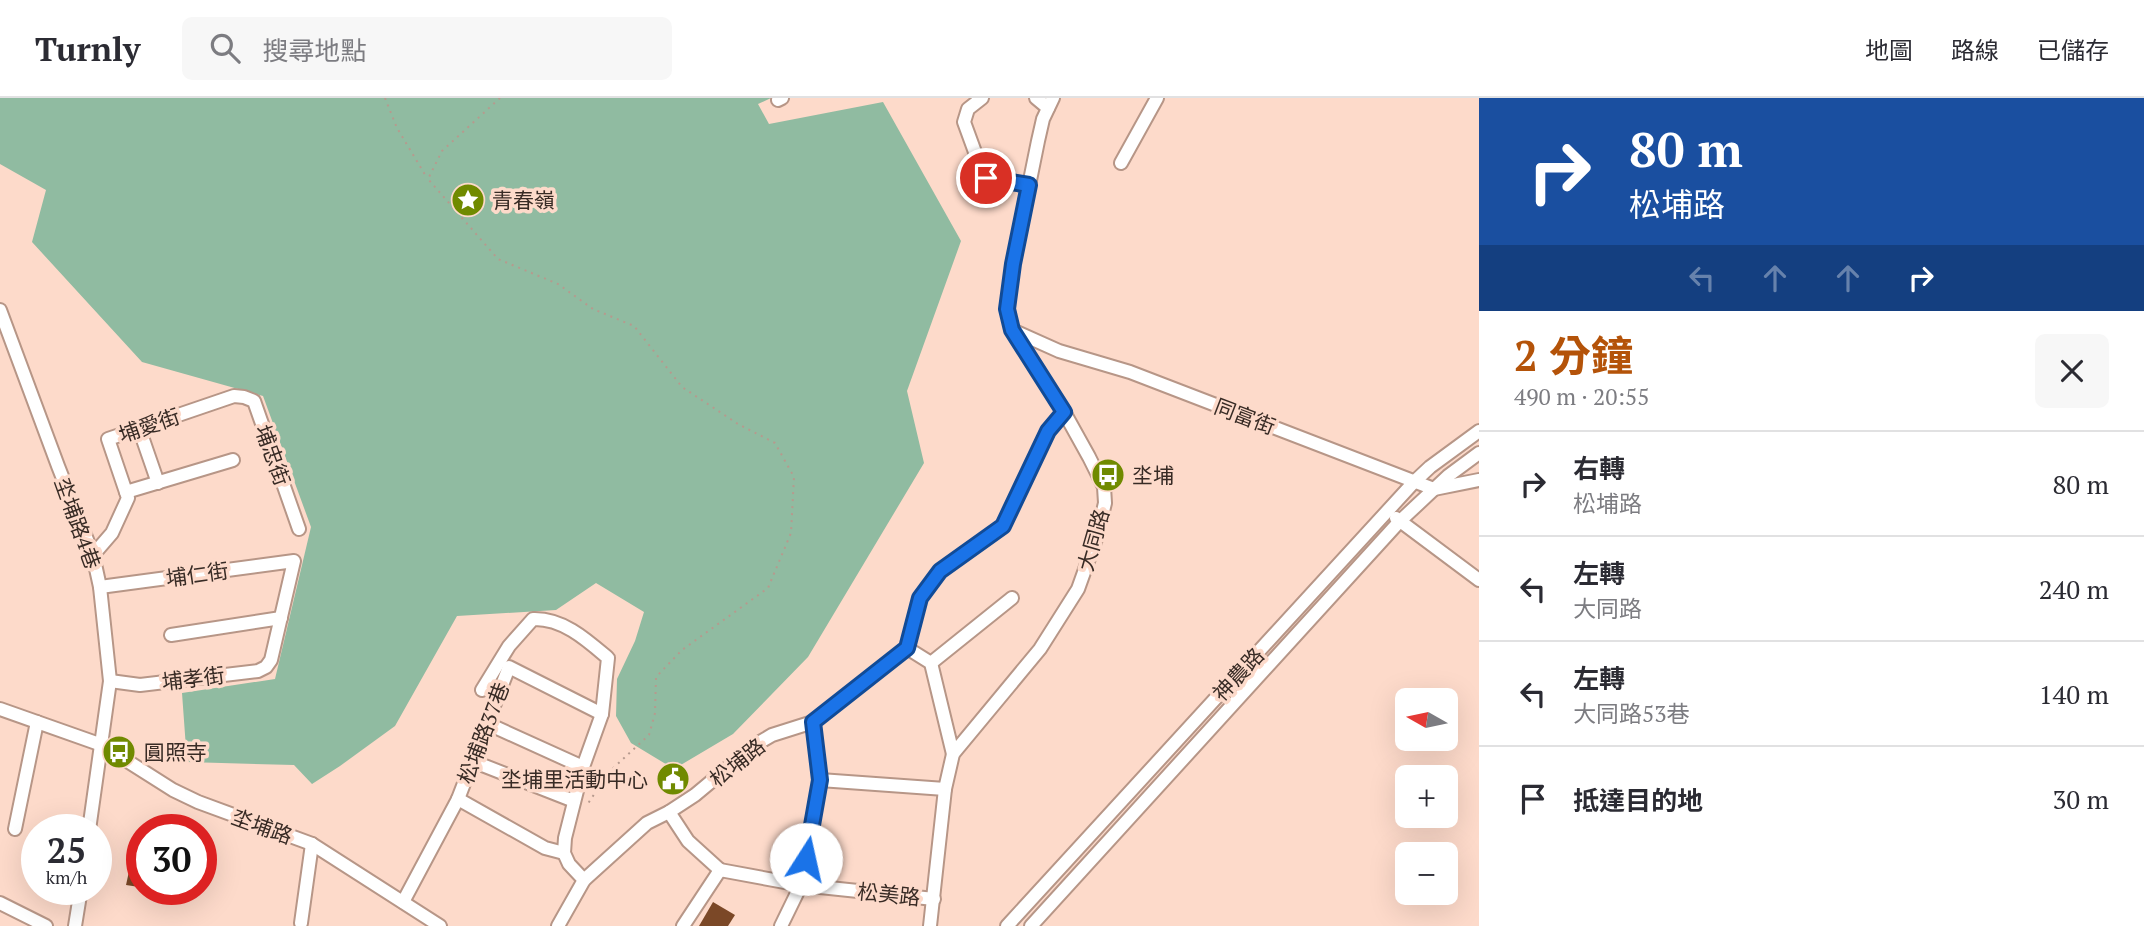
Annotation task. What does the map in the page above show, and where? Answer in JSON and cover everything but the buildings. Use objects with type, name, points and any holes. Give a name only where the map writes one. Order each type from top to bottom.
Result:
[{"type":"street","points":[[982,98],[968,109],[964,122],[983,174],[988,179],[1029,185]]},
{"type":"street","points":[[1036,98],[1050,103]]},
{"type":"street","points":[[1121,163],[1157,98]]},
{"type":"street","name":"大同路","points":[[930,926],[945,789],[953,754],[1040,649],[1078,589],[1097,536],[1105,503],[1104,487],[1064,412],[1012,330],[1007,309],[1013,264],[1038,141],[1050,103]]},
{"type":"street","name":"坔埔路4巷","points":[[0,310],[93,555],[100,587],[110,681],[91,814]]},
{"type":"street","name":"同富街","points":[[1012,330],[1059,351],[1130,372],[1434,489]]},
{"type":"street","name":"埔愛街","points":[[126,492],[108,439],[234,396]]},
{"type":"street","name":"埔忠街","points":[[234,396],[254,401],[299,529]]},
{"type":"street","points":[[953,754],[931,663],[907,648],[920,598],[940,571],[1003,526],[1048,431],[1064,412]]},
{"type":"street","points":[[139,428],[158,483]]},
{"type":"street","name":"神農路","points":[[1007,926],[1414,482],[1479,431]]},
{"type":"street","name":"神農路","points":[[1031,926],[1399,522],[1434,489],[1479,453]]},
{"type":"street","points":[[93,555],[112,533],[128,498],[126,492],[233,460]]},
{"type":"street","points":[[1434,489],[1479,480]]},
{"type":"street","points":[[1389,509],[1399,522],[1479,580]]},
{"type":"street","name":"埔仁街","points":[[100,587],[294,561],[281,618]]},
{"type":"street","points":[[931,663],[1012,598]]},
{"type":"street","points":[[171,635],[281,618]]},
{"type":"street","name":"埔孝街","points":[[110,681],[140,685],[258,671],[267,667],[271,660],[281,618]]},
{"type":"street","name":"松埔路37巷","points":[[482,690],[509,646],[533,619],[542,619],[578,632],[608,658],[601,714],[573,802],[564,853]]},
{"type":"street","name":"松埔路","points":[[558,926],[584,880],[647,823],[695,795],[755,745],[772,735],[813,722],[907,648]]},
{"type":"street","name":"松埔路37巷","points":[[402,902],[458,799],[509,667],[601,714]]},
{"type":"street","name":"坔埔路","points":[[0,709],[102,745],[173,790],[198,802],[312,844],[440,926]]},
{"type":"street","points":[[15,829],[37,722]]},
{"type":"street","points":[[781,926],[801,885],[820,780],[813,722]]},
{"type":"street","points":[[486,723],[583,767]]},
{"type":"street","points":[[472,761],[573,802]]},
{"type":"street","points":[[820,780],[945,789]]},
{"type":"street","points":[[458,799],[545,848],[564,853],[569,864],[584,880]]},
{"type":"street","points":[[669,812],[688,841],[720,870],[683,926]]},
{"type":"street","points":[[301,923],[312,844]]},
{"type":"street","name":"松美路","points":[[720,870],[801,885],[934,899]]},
{"type":"street","points":[[0,903],[39,924]]},
{"type":"street","points":[[75,926],[78,905]]},
{"type":"path","points":[[385,98],[397,128],[428,179],[498,259],[558,284],[593,309],[634,326],[682,387],[738,424],[775,443],[794,477],[791,534],[768,588],[682,650],[656,677],[655,713],[649,735],[609,772],[587,805]]},
{"type":"path","points":[[428,179],[442,151],[500,98]]},
{"type":"green space","points":[[0,98],[771,98],[758,104],[769,124],[883,102],[961,241],[907,391],[924,463],[808,657],[733,734],[674,769],[631,743],[616,716],[617,679],[635,641],[644,612],[596,583],[556,610],[457,616],[395,726],[312,784],[294,765],[187,762],[182,693],[275,679],[311,527],[263,396],[142,362],[32,242],[46,190],[0,164]]},
{"type":"place","name":"青春嶺","points":[[468,200]]},
{"type":"place","name":"坔埔","points":[[1108,475]]},
{"type":"place","name":"圓照寺","points":[[119,752]]},
{"type":"place","name":"坔埔里活動中心","points":[[673,779]]},
{"type":"route","points":[[806,859],[820,780],[813,722],[907,648],[920,598],[940,571],[1003,526],[1048,431],[1064,412],[1012,330],[1007,309],[1029,185],[986,178]]}]
